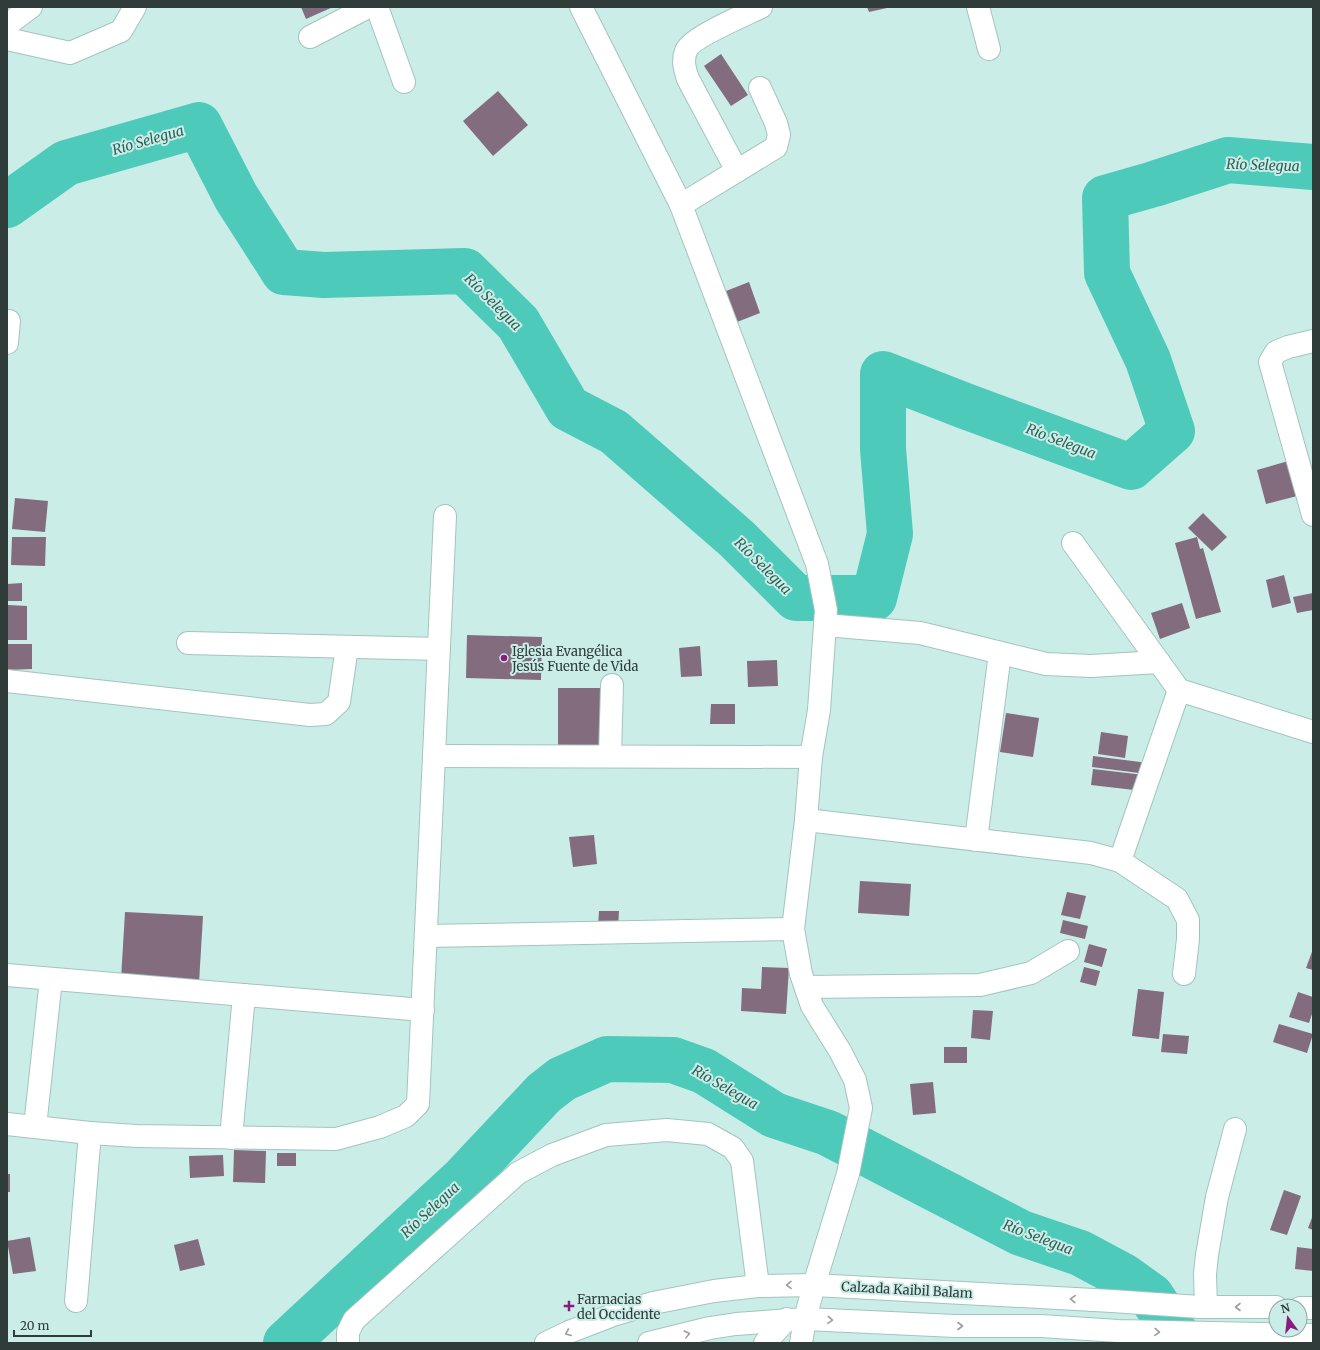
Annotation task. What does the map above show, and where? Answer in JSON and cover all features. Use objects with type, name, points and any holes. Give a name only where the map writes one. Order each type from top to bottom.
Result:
[{"type":"street","points":[[7,25],[31,7]]},
{"type":"street","points":[[7,39],[70,53],[121,31],[135,7]]},
{"type":"street","points":[[310,37],[368,7]]},
{"type":"street","points":[[377,7],[404,82]]},
{"type":"street","points":[[581,7],[681,205],[817,564],[826,617],[819,710],[811,757],[806,820],[793,929],[801,974],[812,1006],[840,1051],[855,1080],[860,1108],[848,1174],[814,1285],[796,1319],[765,1343]]},
{"type":"street","points":[[737,171],[688,79],[684,65],[686,50],[697,39],[761,7]]},
{"type":"street","points":[[978,7],[989,49]]},
{"type":"street","points":[[681,205],[776,147],[779,135],[776,124],[760,88]]},
{"type":"street","points":[[7,343],[8,321]]},
{"type":"street","points":[[1313,341],[1288,347],[1276,352],[1270,362],[1313,515]]},
{"type":"street","points":[[7,1124],[90,1133],[137,1136],[336,1139],[380,1127],[406,1116],[418,1104],[445,516]]},
{"type":"street","points":[[1073,543],[1179,690],[1313,732]]},
{"type":"street","points":[[826,617],[920,633],[1046,664],[1091,666],[1159,662]]},
{"type":"street","points":[[188,643],[439,649]]},
{"type":"street","points":[[7,681],[310,715],[326,714],[339,702],[347,647]]},
{"type":"street","points":[[976,840],[1000,653]]},
{"type":"street","points":[[610,756],[612,685]]},
{"type":"street","points":[[1120,861],[1179,690]]},
{"type":"street","points":[[434,756],[811,757]]},
{"type":"street","points":[[806,820],[1091,853],[1120,861],[1177,899],[1188,920],[1188,939],[1184,974]]},
{"type":"street","points":[[426,936],[793,929]]},
{"type":"street","points":[[806,987],[980,985],[1031,973],[1068,951]]},
{"type":"street","points":[[7,975],[423,1010]]},
{"type":"street","points":[[35,1127],[51,979]]},
{"type":"street","points":[[231,1138],[244,995]]},
{"type":"street","points":[[1203,1307],[1207,1255],[1217,1197],[1235,1129]]},
{"type":"street","points":[[348,1343],[348,1332],[354,1320],[518,1173],[552,1155],[606,1135],[667,1130],[708,1134],[733,1148],[742,1161],[758,1286]]},
{"type":"street","points":[[76,1301],[90,1133]]},
{"type":"street","name":"Calzada Kaibil Balam","points":[[546,1343],[569,1332],[613,1315],[654,1303],[714,1291],[758,1286],[814,1285],[1203,1307],[1268,1307]]},
{"type":"street","points":[[796,1319],[801,1343]]},
{"type":"street","points":[[649,1343],[710,1328],[736,1324],[796,1319],[955,1326],[1041,1326],[1118,1331],[1227,1334],[1273,1339],[1313,1335]]},
{"type":"building","points":[[301,7],[333,7],[306,19]]},
{"type":"building","points":[[867,7],[886,7],[887,8],[869,12]]},
{"type":"building","points":[[721,54],[748,95],[731,106],[704,66]]},
{"type":"building","points":[[498,91],[528,125],[493,156],[463,121]]},
{"type":"building","points":[[749,282],[760,313],[737,322],[726,291]]},
{"type":"building","points":[[1292,460],[1301,495],[1266,504],[1257,470]]},
{"type":"building","points":[[15,498],[48,501],[45,532],[12,529]]},
{"type":"building","points":[[1203,513],[1227,537],[1212,551],[1188,528]]},
{"type":"building","points":[[12,537],[46,537],[45,566],[11,565]]},
{"type":"building","points":[[1197,537],[1200,549],[1203,548],[1221,612],[1196,619],[1175,543]]},
{"type":"building","points":[[1284,575],[1291,603],[1272,608],[1266,580]]},
{"type":"building","points":[[22,583],[22,601],[7,601],[7,584]]},
{"type":"building","points":[[1313,593],[1313,610],[1297,613],[1293,597]]},
{"type":"building","points":[[1182,603],[1190,628],[1160,639],[1151,613]]},
{"type":"building","points":[[8,605],[27,606],[27,640],[7,640]]},
{"type":"building","name":"Iglesia Evangélica Jesús Fuente de Vida","points":[[467,635],[542,637],[541,680],[466,678]]},
{"type":"building","points":[[7,644],[32,644],[32,669],[7,670]]},
{"type":"building","points":[[700,646],[702,676],[681,677],[679,648]]},
{"type":"building","points":[[777,660],[778,686],[748,687],[747,661]]},
{"type":"building","points":[[558,688],[600,688],[600,750],[558,750]]},
{"type":"building","points":[[711,704],[735,704],[735,724],[710,724]]},
{"type":"building","points":[[1006,713],[1039,718],[1033,757],[1000,752]]},
{"type":"building","points":[[1101,732],[1128,736],[1125,758],[1098,754]]},
{"type":"building","points":[[1093,756],[1148,763],[1147,774],[1092,767]]},
{"type":"building","points":[[1093,769],[1144,775],[1143,791],[1091,785]]},
{"type":"building","points":[[594,835],[597,864],[573,867],[569,837]]},
{"type":"building","points":[[860,881],[911,884],[909,916],[858,913]]},
{"type":"building","points":[[1067,892],[1086,896],[1080,919],[1061,915]]},
{"type":"building","points":[[599,911],[619,911],[618,929],[598,928]]},
{"type":"building","points":[[125,912],[203,916],[199,983],[121,979]]},
{"type":"building","points":[[1063,920],[1088,926],[1085,939],[1060,933]]},
{"type":"building","points":[[1089,944],[1107,949],[1102,967],[1084,962]]},
{"type":"building","points":[[1313,949],[1313,970],[1306,968]]},
{"type":"building","points":[[762,967],[789,968],[786,1014],[741,1011],[742,988],[761,989]]},
{"type":"building","points":[[1084,967],[1100,971],[1096,986],[1080,982]]},
{"type":"building","points":[[1138,989],[1164,992],[1159,1039],[1132,1036]]},
{"type":"building","points":[[1298,992],[1313,997],[1313,1011],[1309,1023],[1289,1017]]},
{"type":"building","points":[[973,1010],[993,1011],[990,1040],[971,1038]]},
{"type":"building","points":[[1279,1024],[1313,1034],[1307,1053],[1273,1042]]},
{"type":"building","points":[[1163,1034],[1189,1036],[1187,1054],[1161,1052]]},
{"type":"building","points":[[944,1047],[967,1047],[967,1063],[944,1063]]},
{"type":"building","points":[[933,1082],[936,1113],[913,1115],[910,1084]]},
{"type":"building","points":[[234,1150],[266,1151],[265,1183],[233,1182]]},
{"type":"building","points":[[277,1153],[296,1153],[296,1166],[277,1166]]},
{"type":"building","points":[[223,1155],[224,1176],[190,1178],[189,1156]]},
{"type":"building","points":[[7,1174],[10,1174],[10,1192],[7,1192]]},
{"type":"building","points":[[1284,1190],[1301,1196],[1287,1235],[1270,1230]]},
{"type":"building","points":[[1313,1215],[1313,1230],[1308,1228]]},
{"type":"building","points":[[30,1237],[36,1271],[13,1274],[7,1241]]},
{"type":"building","points":[[198,1239],[205,1265],[180,1271],[174,1245]]},
{"type":"building","points":[[1297,1247],[1313,1249],[1313,1271],[1295,1269]]},
{"type":"waterway","name":"Río Selegua","points":[[7,205],[66,163],[199,125],[236,197],[284,272],[324,275],[465,271],[518,323],[568,408],[614,432],[737,539],[796,598],[874,598],[890,534],[883,449],[883,374],[1131,467],[1172,431],[1148,360],[1107,273],[1105,198],[1228,160],[1313,167]]},
{"type":"waterway","name":"Río Selegua","points":[[286,1343],[464,1178],[544,1093],[562,1079],[607,1059],[673,1060],[704,1071],[774,1115],[828,1133],[1021,1233],[1080,1253],[1123,1276],[1151,1296],[1182,1343]]},
{"type":"place","name":"Iglesia Evangélica Jesús Fuente de Vida","points":[[504,658]]},
{"type":"place","name":"Farmacias del Occidente","points":[[569,1306]]}]
